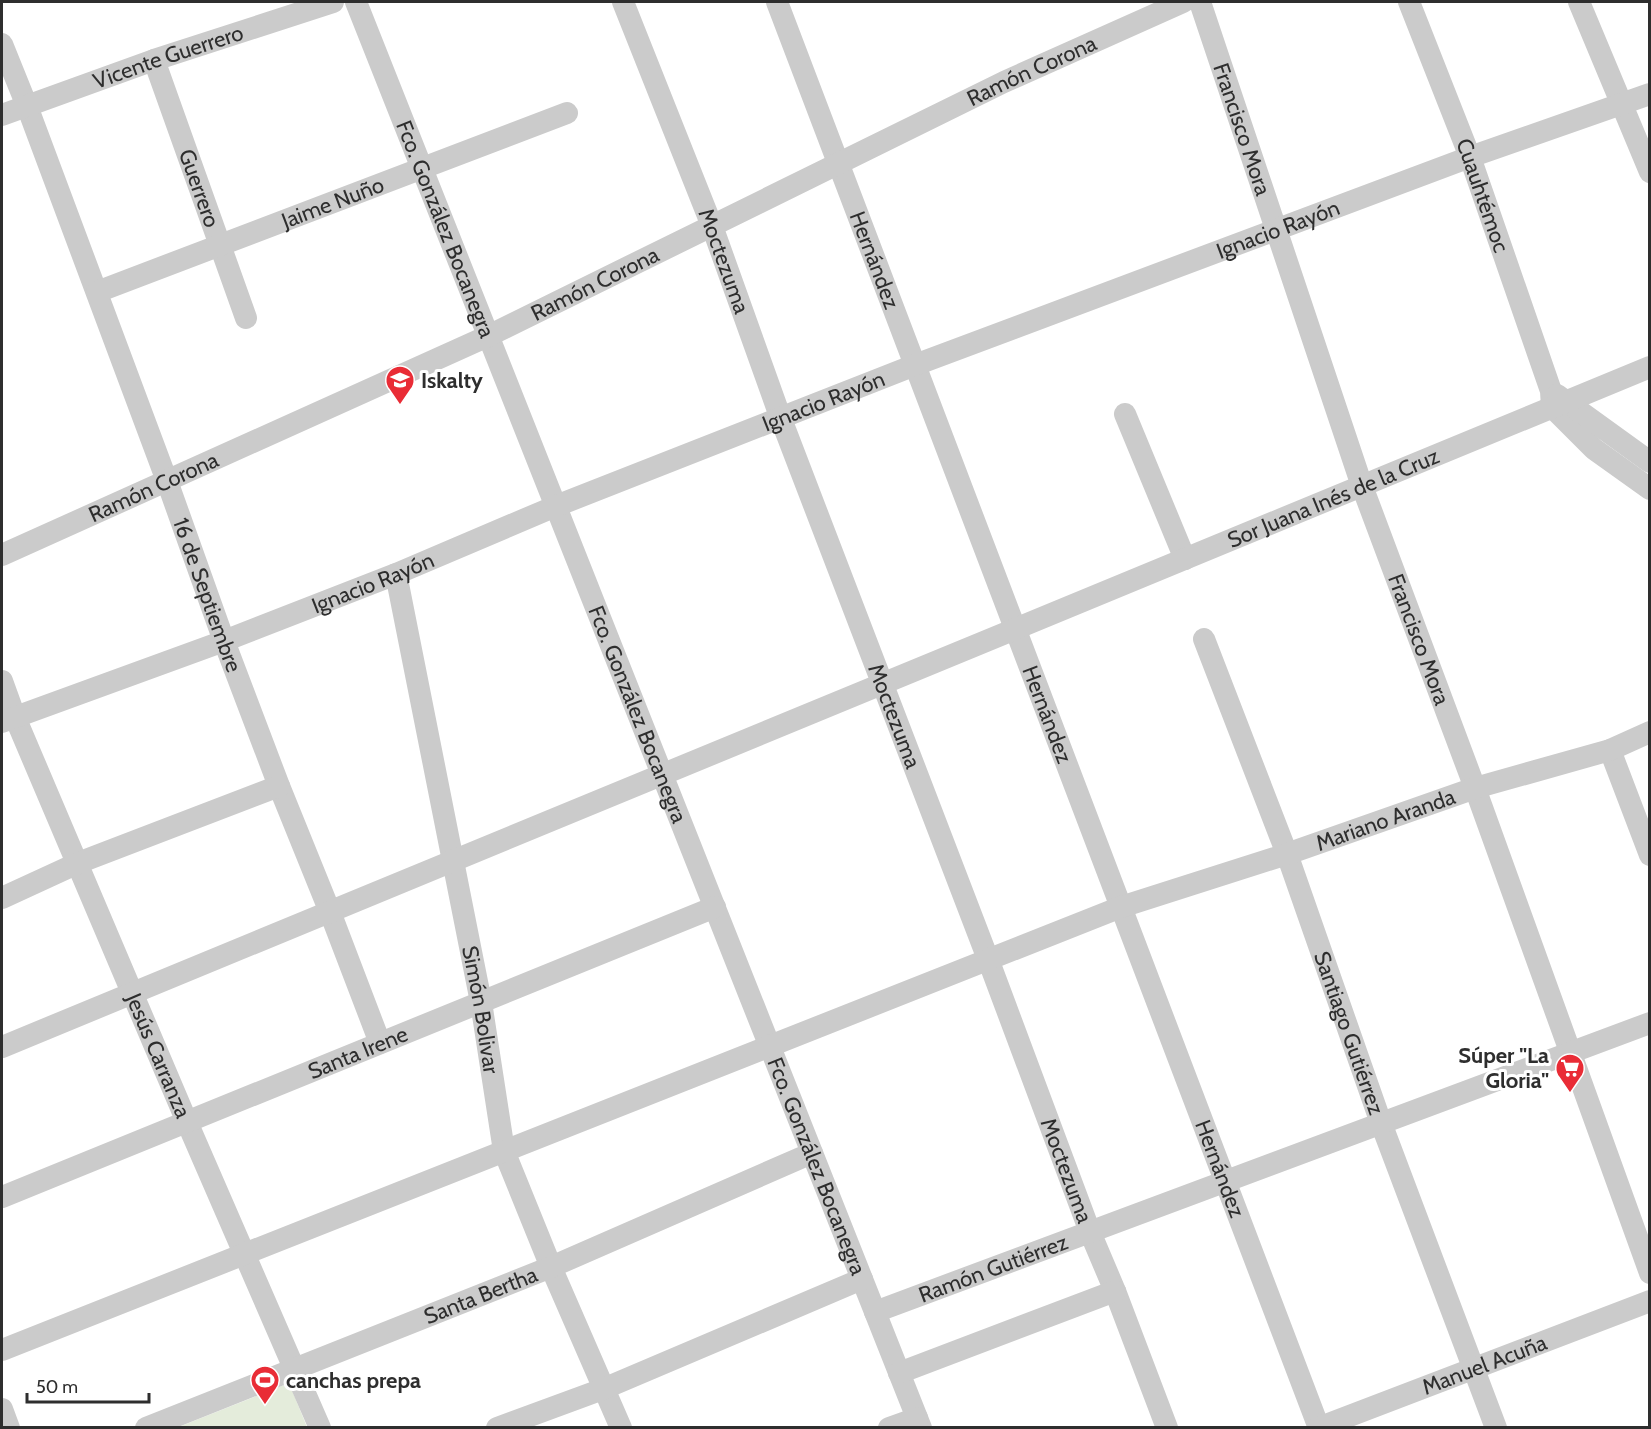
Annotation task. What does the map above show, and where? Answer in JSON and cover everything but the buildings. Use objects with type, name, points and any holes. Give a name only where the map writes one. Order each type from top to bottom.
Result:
[{"type":"street","name":"Vicente Guerrero","points":[[2,115],[154,60],[333,2]]},
{"type":"street","name":"Fco. González Bocanegra","points":[[356,2],[919,1423]]},
{"type":"street","name":"Moctezuma","points":[[623,2],[711,226],[781,419],[1090,1232],[1167,1428]]},
{"type":"street","name":"Hernández","points":[[777,2],[1319,1427]]},
{"type":"street","name":"Ramón Corona","points":[[2,555],[488,336],[1004,82],[1183,2]]},
{"type":"street","name":"Francisco Mora","points":[[1200,2],[1362,486],[1475,788],[1650,1273]]},
{"type":"street","name":"Cuauhtémoc","points":[[1409,2],[1470,157],[1556,400],[1594,449],[1650,489]]},
{"type":"street","points":[[1579,2],[1650,172]]},
{"type":"street","name":"16 de Septiembre","points":[[2,44],[97,292],[224,641],[380,1043]]},
{"type":"street","name":"Guerrero","points":[[154,60],[246,318]]},
{"type":"street","name":"Ignacio Rayón","points":[[8,719],[224,641],[396,574],[556,506],[915,365],[1470,157],[1650,94]]},
{"type":"street","name":"Jaime Nuño","points":[[97,292],[567,113]]},
{"type":"street","name":"Sor Juana Inés de la Cruz","points":[[2,1047],[1362,486],[1556,400],[1650,367]]},
{"type":"street","points":[[1556,400],[1650,462]]},
{"type":"street","points":[[1125,414],[1185,559]]},
{"type":"street","name":"Simón Bolivar","points":[[396,574],[481,1002],[504,1151],[551,1267],[621,1428]]},
{"type":"street","name":"Santiago Gutiérrez","points":[[1204,639],[1287,854],[1381,1123],[1496,1428]]},
{"type":"street","name":"Jesús Carranza","points":[[2,681],[8,719],[78,863],[320,1428]]},
{"type":"street","name":"Mariano Aranda","points":[[2,1350],[1122,907],[1287,854],[1475,788],[1610,750],[1650,732]]},
{"type":"street","points":[[1610,750],[1650,855]]},
{"type":"street","points":[[2,898],[78,863],[279,786]]},
{"type":"street","name":"Santa Irene","points":[[2,1197],[715,907]]},
{"type":"street","name":"Ramón Gutiérrez","points":[[875,1312],[1650,1023]]},
{"type":"street","name":"Santa Bertha","points":[[146,1428],[551,1267],[812,1153]]},
{"type":"street","points":[[497,1428],[603,1389],[862,1279]]},
{"type":"street","points":[[899,1372],[1115,1291]]},
{"type":"street","name":"Manuel Acuña","points":[[1319,1427],[1650,1301]]},
{"type":"street","points":[[2,1409],[9,1428]]},
{"type":"street","points":[[889,1428],[919,1423]]},
{"type":"green space","name":"canchas prepa","points":[[289,1383],[307,1427],[176,1428]]},
{"type":"place","name":"Iskalty","points":[[400,406]]},
{"type":"place","name":"Súper \"La Gloria\"","points":[[1570,1094]]},
{"type":"place","name":"canchas prepa","points":[[265,1406]]}]
